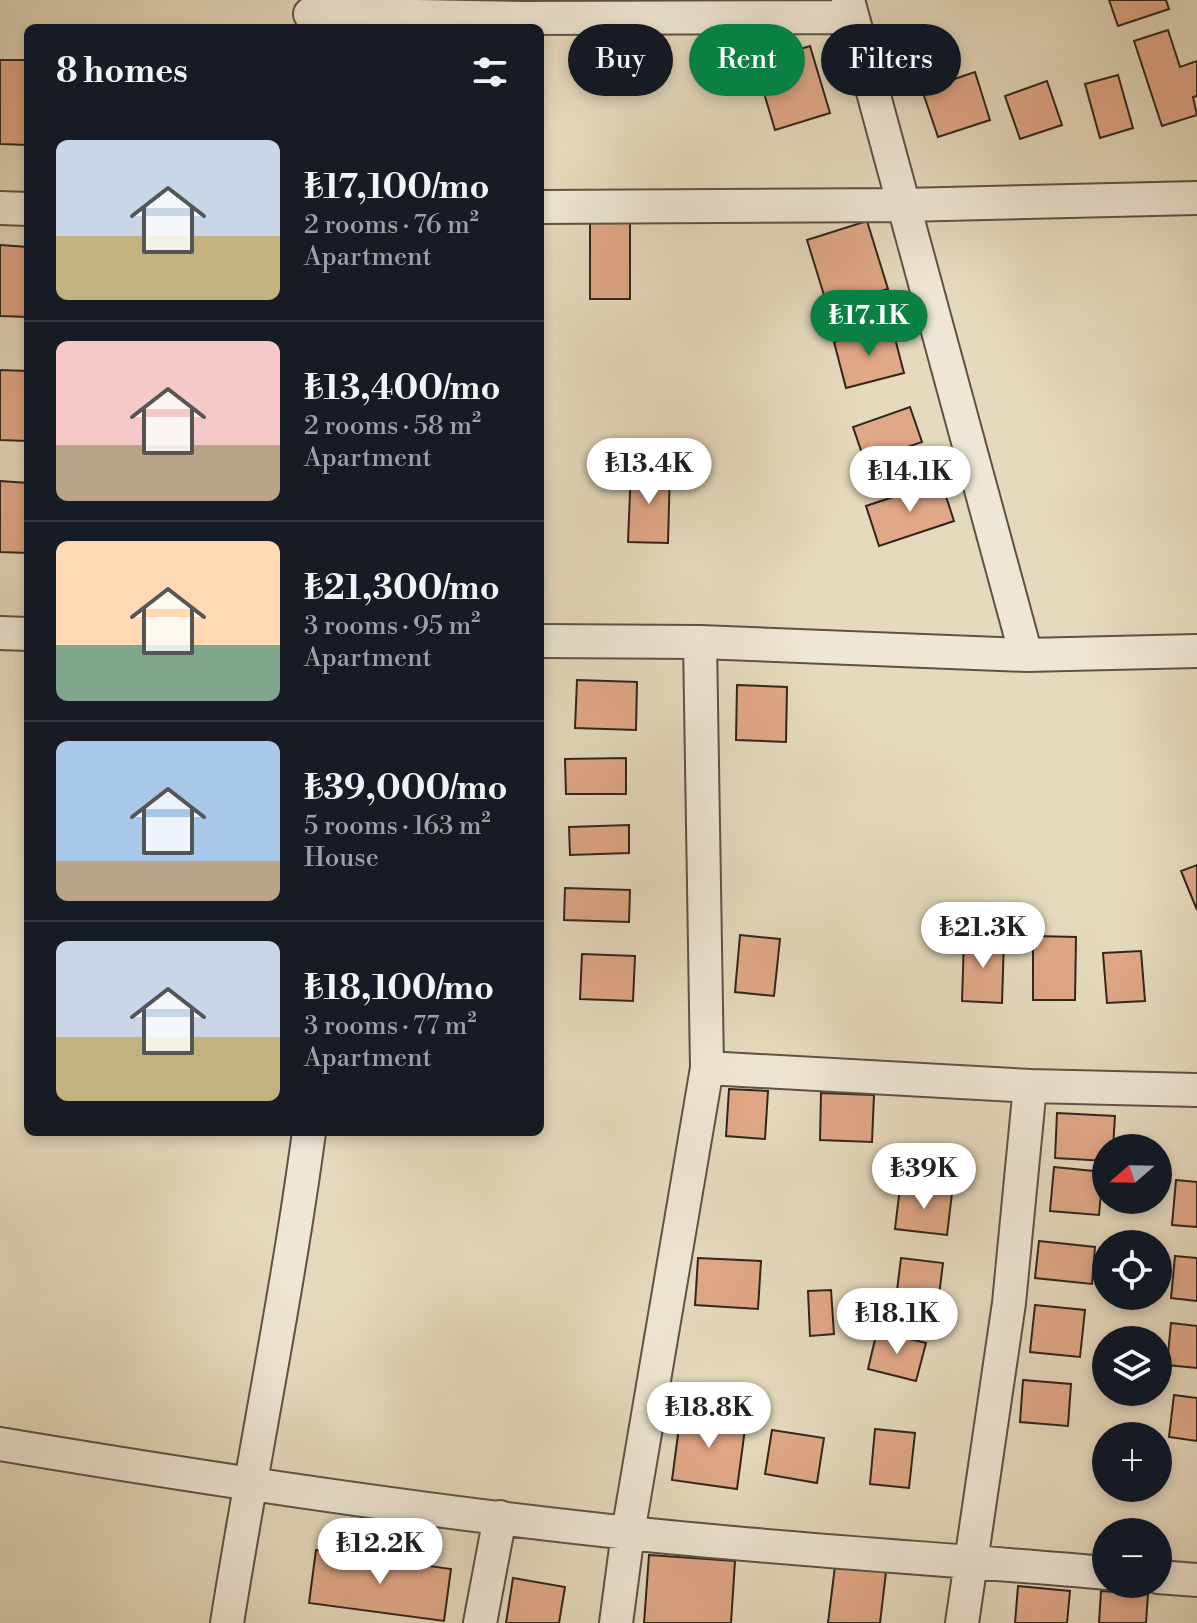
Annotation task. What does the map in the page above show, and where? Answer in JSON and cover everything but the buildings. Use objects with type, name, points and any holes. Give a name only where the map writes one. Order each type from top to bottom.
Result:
[{"type":"street","points":[[310,14],[523,18],[850,8],[1026,655]]},
{"type":"street","points":[[544,207],[903,205],[1197,198]]},
{"type":"street","points":[[0,208],[24,209]]},
{"type":"street","points":[[0,633],[24,634]]},
{"type":"street","points":[[544,641],[700,642],[1026,655],[1197,651]]},
{"type":"street","points":[[616,1623],[628,1533],[707,1068],[700,642]]},
{"type":"street","points":[[707,1068],[1030,1086],[1197,1090]]},
{"type":"street","points":[[962,1623],[1009,1303],[1030,1086]]},
{"type":"street","points":[[227,1623],[298,1216],[308,1136]]},
{"type":"street","points":[[0,1444],[249,1485],[628,1533],[1092,1572]]},
{"type":"street","points":[[480,1623],[500,1517]]},
{"type":"street","points":[[1172,1578],[1197,1580]]}]
